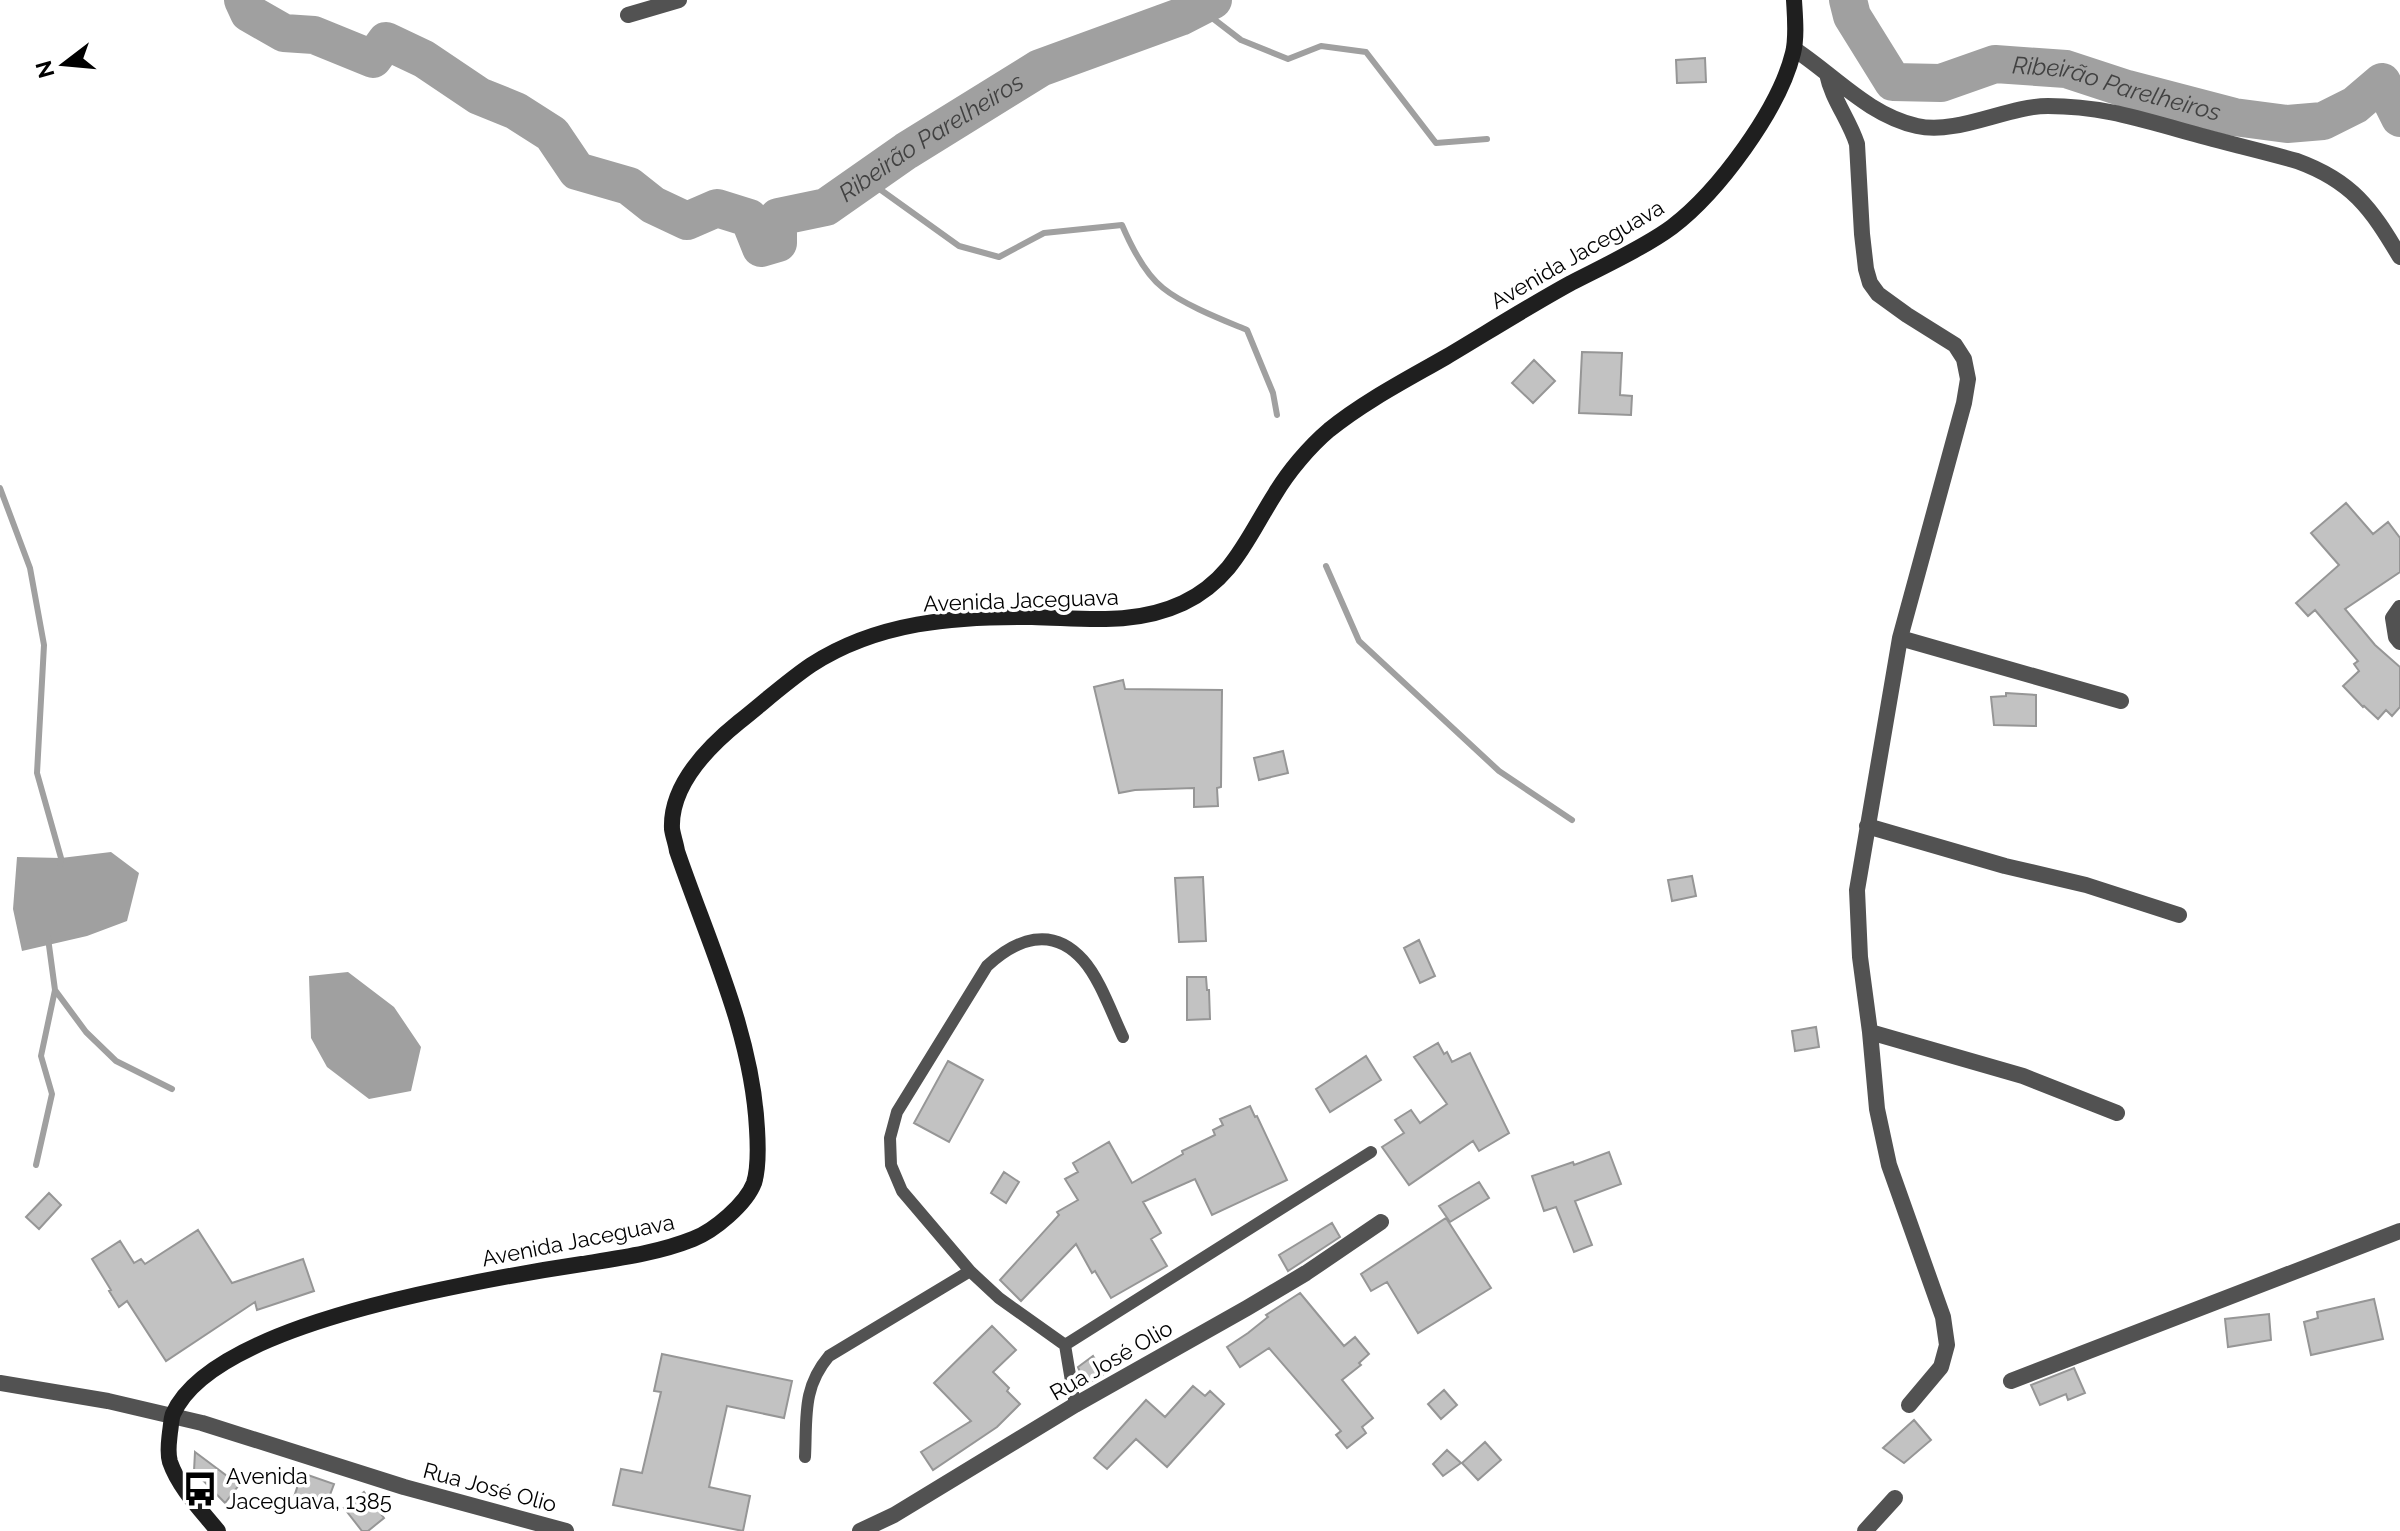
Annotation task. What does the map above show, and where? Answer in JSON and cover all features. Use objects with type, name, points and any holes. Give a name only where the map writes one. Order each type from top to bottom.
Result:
[{"type":"main road","name":"Avenida Jaceguava","points":[[172,1415],[194,1384],[227,1360],[267,1340],[336,1315],[461,1285],[662,1251],[698,1238],[727,1219],[754,1184],[758,1146],[756,1105],[744,1046],[672,829],[681,790],[690,773],[710,749],[730,729],[809,666],[842,647],[882,631],[956,619],[1029,617],[1115,620],[1146,616],[1179,605],[1204,592],[1247,544],[1276,492],[1294,467],[1326,433],[1396,384],[1669,229],[1703,200],[1753,136],[1783,86],[1794,49],[1794,0]]},
{"type":"main road","points":[[172,1415],[169,1459],[178,1479],[218,1531]]},
{"type":"street","points":[[628,15],[679,0]]},
{"type":"street","points":[[1794,49],[1870,106],[1893,119],[1920,127],[1950,125],[2043,106],[2088,108],[2124,113],[2297,161],[2324,171],[2347,186],[2365,204],[2400,257]]},
{"type":"street","points":[[1827,74],[1830,88],[1857,144],[1862,234],[1870,283],[1878,294],[1955,345],[1964,359],[1968,379],[1900,638],[1857,890],[1860,957],[1877,1109],[1889,1165],[1943,1317],[1947,1345],[1941,1367],[1909,1405]]},
{"type":"street","points":[[2400,608],[2393,618],[2396,637],[2400,642]]},
{"type":"street","points":[[1900,638],[2121,701]]},
{"type":"street","points":[[1867,826],[2005,866],[2086,885],[2179,915]]},
{"type":"street","points":[[1870,1032],[2023,1076],[2117,1113]]},
{"type":"street","name":"Rua José Olio","points":[[860,1531],[894,1515],[1075,1405],[1271,1294],[1381,1222]]},
{"type":"street","points":[[2011,1381],[2400,1231]]},
{"type":"street","name":"Rua José Olio","points":[[0,1383],[172,1415],[278,1445],[404,1487],[566,1531]]},
{"type":"street","points":[[1865,1531],[1895,1498]]},
{"type":"lane","points":[[1075,1405],[1065,1345],[999,1298],[970,1271],[902,1191],[891,1165],[890,1138],[897,1112],[987,966],[1004,950],[1025,941],[1047,938],[1068,946],[1084,961],[1123,1037]]},
{"type":"lane","points":[[1065,1345],[1371,1152]]},
{"type":"lane","points":[[805,1457],[809,1388],[816,1371],[829,1356],[970,1271]]},
{"type":"shaded area","points":[[111,852],[139,873],[127,921],[87,936],[22,951],[13,909],[17,857],[61,858]]},
{"type":"shaded area","points":[[348,972],[394,1007],[421,1047],[411,1091],[369,1099],[327,1067],[311,1038],[309,976]]},
{"type":"building","points":[[1705,58],[1706,82],[1677,83],[1676,60]]},
{"type":"building","points":[[1582,352],[1622,353],[1620,395],[1632,396],[1631,415],[1579,413]]},
{"type":"building","points":[[1534,360],[1555,381],[1533,403],[1512,383]]},
{"type":"building","points":[[2346,503],[2373,534],[2388,522],[2400,538],[2400,572],[2345,609],[2375,645],[2400,667],[2400,707],[2392,716],[2386,710],[2378,719],[2343,686],[2359,671],[2354,664],[2358,661],[2315,610],[2308,616],[2296,603],[2339,565],[2311,533]]},
{"type":"building","points":[[1123,680],[1125,689],[1222,690],[1218,806],[1194,807],[1194,788],[1119,793],[1094,687]]},
{"type":"building","points":[[2006,693],[2036,695],[2036,726],[1994,725],[1991,697],[2006,696]]},
{"type":"building","points":[[1283,751],[1288,773],[1259,780],[1254,758]]},
{"type":"building","points":[[1692,876],[1696,896],[1672,901],[1668,880]]},
{"type":"building","points":[[1203,877],[1206,941],[1179,942],[1175,878]]},
{"type":"building","points":[[1419,940],[1435,976],[1420,983],[1404,948]]},
{"type":"building","points":[[1187,977],[1206,977],[1210,1019],[1187,1020]]},
{"type":"building","points":[[1816,1027],[1819,1047],[1795,1051],[1792,1031]]},
{"type":"building","points":[[1438,1043],[1452,1062],[1470,1053],[1509,1133],[1479,1151],[1473,1141],[1409,1185],[1382,1147],[1404,1133],[1395,1120],[1411,1110],[1420,1123],[1447,1104],[1414,1057]]},
{"type":"building","points":[[1366,1056],[1381,1080],[1330,1112],[1316,1089]]},
{"type":"building","points":[[948,1061],[983,1080],[949,1142],[914,1123]]},
{"type":"building","points":[[1250,1106],[1287,1180],[1212,1215],[1195,1179],[1143,1202],[1161,1233],[1151,1239],[1167,1266],[1111,1298],[1076,1244],[1021,1301],[1000,1280],[1059,1215],[1057,1212],[1078,1200],[1065,1179],[1078,1172],[1073,1163],[1109,1142],[1132,1183],[1183,1154],[1182,1151],[1215,1135],[1213,1130],[1223,1125],[1220,1119]]},
{"type":"building","points":[[1609,1152],[1621,1184],[1575,1201],[1592,1245],[1574,1252],[1556,1207],[1544,1211],[1532,1176]]},
{"type":"building","points":[[1004,1172],[1019,1182],[1006,1203],[991,1193]]},
{"type":"building","points":[[1479,1182],[1489,1198],[1450,1222],[1439,1206]]},
{"type":"building","points":[[49,1193],[61,1205],[39,1229],[26,1217]]},
{"type":"building","points":[[1446,1218],[1491,1288],[1418,1333],[1387,1282],[1371,1291],[1361,1274]]},
{"type":"building","points":[[1332,1223],[1340,1237],[1288,1271],[1279,1255]]},
{"type":"building","points":[[198,1230],[232,1283],[303,1259],[314,1291],[257,1310],[255,1302],[166,1361],[127,1301],[119,1307],[92,1259],[120,1241],[134,1263],[141,1259],[145,1264]]},
{"type":"building","points":[[1300,1293],[1344,1346],[1355,1337],[1369,1354],[1342,1380],[1373,1418],[1362,1427],[1366,1433],[1347,1448],[1336,1435],[1341,1431],[1269,1348],[1240,1367],[1227,1347],[1268,1317],[1266,1315]]},
{"type":"building","points":[[2374,1299],[2383,1339],[2311,1355],[2304,1322],[2318,1318],[2317,1312]]},
{"type":"building","points":[[2269,1314],[2271,1340],[2228,1347],[2225,1319]]},
{"type":"building","points":[[992,1326],[1016,1350],[993,1372],[1020,1404],[997,1427],[933,1470],[921,1452],[971,1421],[934,1383]]},
{"type":"building","points":[[662,1354],[792,1381],[784,1418],[727,1406],[709,1487],[750,1496],[743,1531],[613,1505],[621,1469],[642,1473],[661,1392],[654,1391]]},
{"type":"building","points":[[1093,1356],[1104,1374],[1085,1385],[1078,1367]]},
{"type":"building","points":[[2074,1368],[2085,1393],[2068,1400],[2066,1394],[2040,1405],[2031,1385]]},
{"type":"building","points":[[1193,1386],[1205,1396],[1210,1391],[1224,1404],[1167,1467],[1136,1439],[1107,1469],[1094,1458],[1146,1400],[1165,1417]]},
{"type":"building","points":[[1444,1390],[1457,1405],[1441,1419],[1428,1404]]},
{"type":"building","points":[[1914,1420],[1931,1440],[1904,1463],[1883,1448]]},
{"type":"building","points":[[1485,1442],[1501,1460],[1478,1480],[1462,1463]]},
{"type":"building","points":[[1447,1450],[1461,1463],[1443,1476],[1433,1464]]},
{"type":"building","points":[[195,1452],[239,1485],[225,1503],[194,1471]]},
{"type":"building","points":[[302,1473],[334,1484],[325,1508],[294,1497]]},
{"type":"building","points":[[364,1492],[384,1518],[368,1531],[362,1531],[344,1508]]},
{"type":"waterway","name":"Ribeirão Parelheiros","points":[[243,0],[249,13],[284,33],[314,35],[373,59],[386,41],[424,59],[479,96],[516,111],[552,134],[577,171],[629,186],[653,205],[687,221],[717,208],[749,218],[761,248],[778,243],[778,217],[826,207],[906,151],[1040,68],[1180,17],[1213,0]]},
{"type":"waterway","name":"Ribeirão Parelheiros","points":[[1848,0],[1852,16],[1893,82],[1941,83],[1995,64],[2066,69],[2127,89],[2234,117],[2287,124],[2323,121],[2355,105],[2382,82],[2400,118]]},
{"type":"waterway","points":[[1198,7],[1241,40],[1288,59],[1321,46],[1366,52],[1436,143],[1487,139]]},
{"type":"waterway","points":[[867,180],[959,246],[999,257],[1044,233],[1122,225],[1144,267],[1163,288],[1192,306],[1247,330],[1273,393],[1277,415]]},
{"type":"waterway","points":[[0,488],[30,568],[44,645],[37,773],[61,858],[60,865]]},
{"type":"waterway","points":[[1326,566],[1359,641],[1499,771],[1572,820]]},
{"type":"waterway","points":[[48,938],[55,990],[86,1032],[116,1061],[172,1089]]},
{"type":"waterway","points":[[36,1165],[52,1094],[41,1056],[55,990]]},
{"type":"place","name":"Avenida Jaceguava, 1385","points":[[200,1489]]}]
